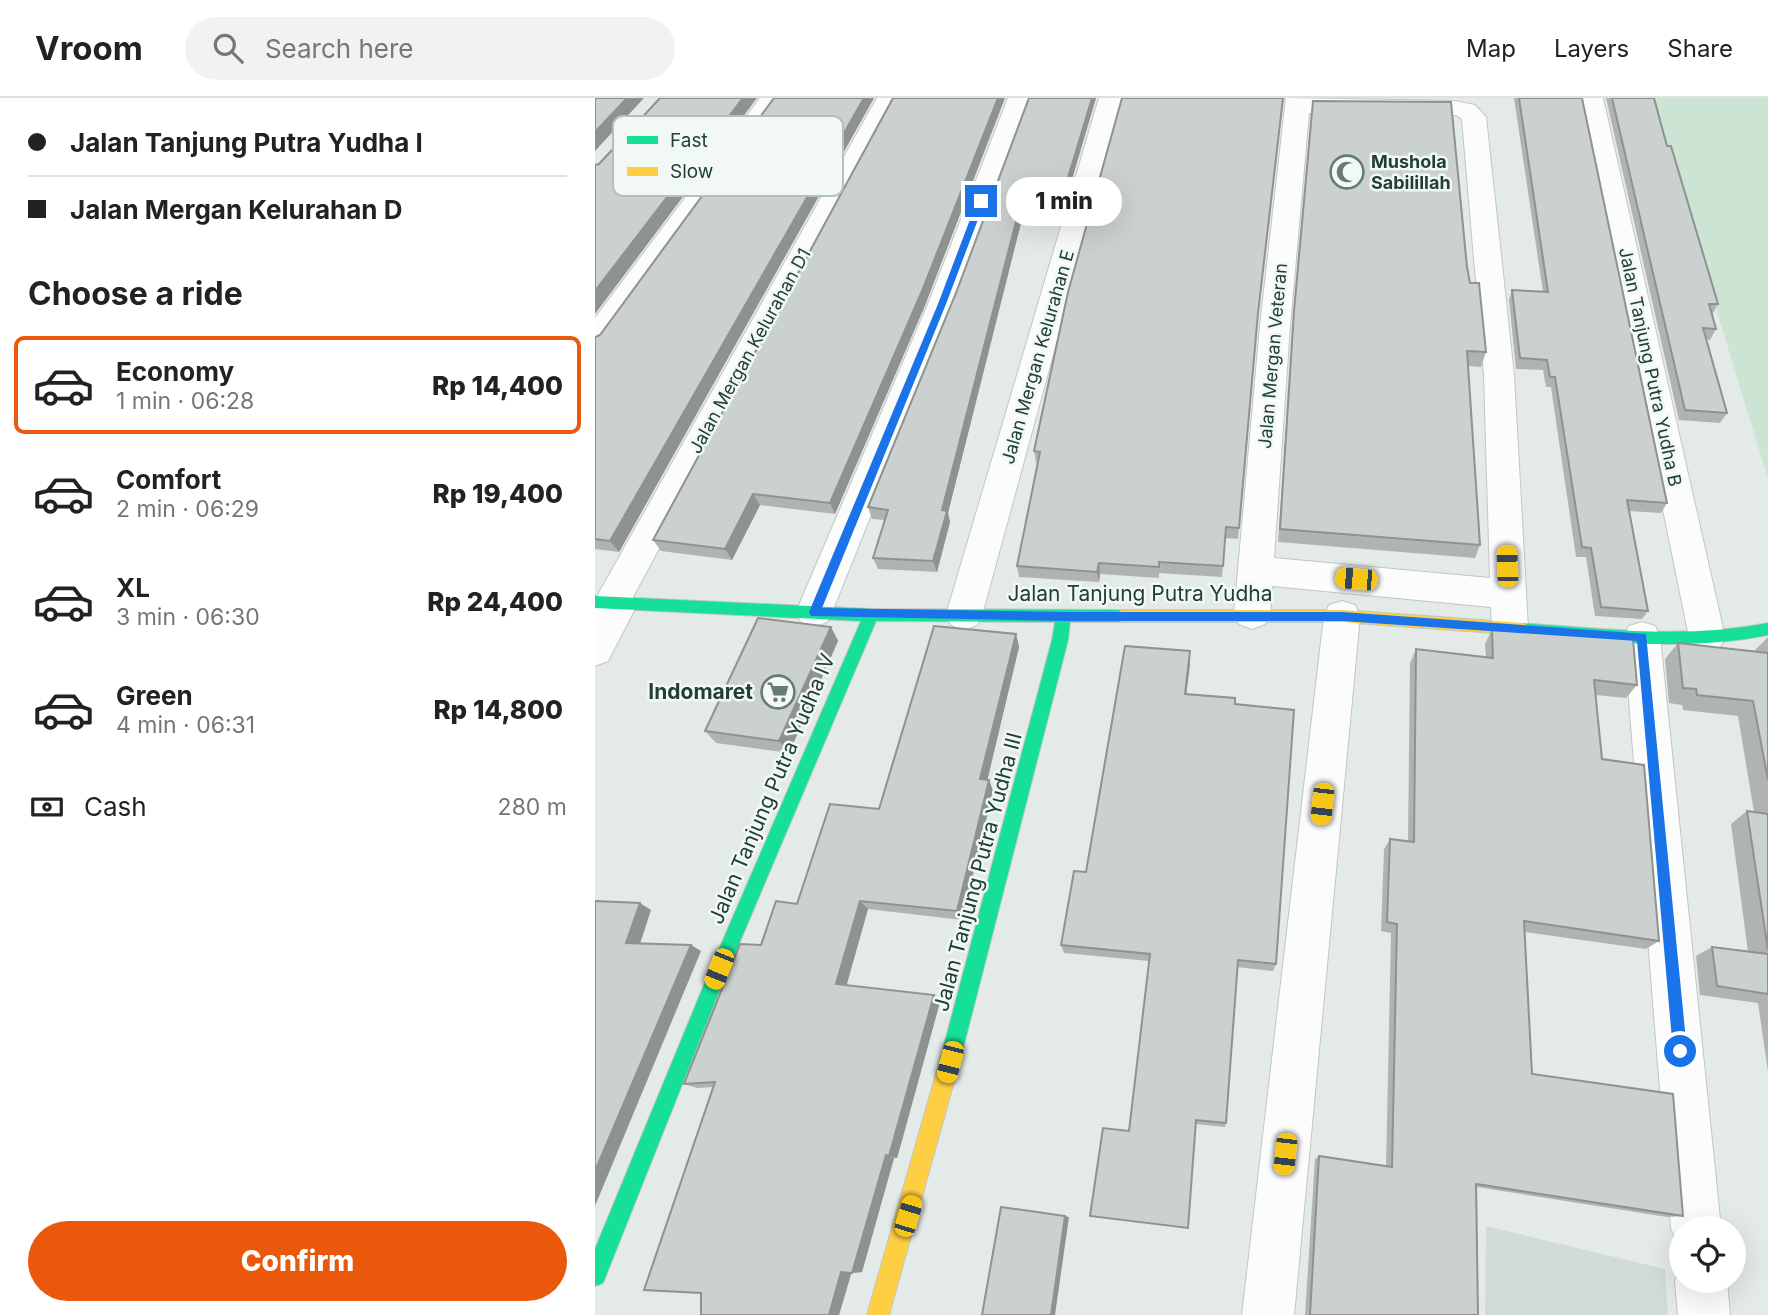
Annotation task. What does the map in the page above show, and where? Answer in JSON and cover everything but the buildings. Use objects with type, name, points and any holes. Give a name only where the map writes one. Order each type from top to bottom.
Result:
[{"type":"street","points":[[759,116],[772,98]]},
{"type":"street","name":"Jalan Mergan Kelurahan D1","points":[[843,179],[888,98]]},
{"type":"street","points":[[814,612],[942,304],[1020,98]]},
{"type":"street","name":"Jalan Mergan Kelurahan E","points":[[964,615],[1111,98]]},
{"type":"street","name":"Jalan Tanjung Putra Yudha B","points":[[1591,98],[1707,637]]},
{"type":"street","points":[[1255,570],[1509,611],[1499,375],[1474,117],[1466,110],[1456,108],[1298,102]]},
{"type":"street","name":"Jalan Mergan Veteran","points":[[1252,614],[1275,326],[1298,102]]},
{"type":"street","points":[[595,339],[700,196]]},
{"type":"street","name":"Jalan Mergan Kelurahan D1","points":[[595,650],[608,604],[834,196]]},
{"type":"street","name":"Jalan Tanjung Putra Yudha","points":[[608,604],[871,615],[1063,617],[1252,614],[1342,616],[1509,611],[1642,637],[1707,637],[1749,634],[1768,629]]},
{"type":"street","name":"Jalan Tanjung Putra Yudha IV","points":[[595,1276],[719,969],[871,615]]},
{"type":"street","points":[[1268,1315],[1342,616]]},
{"type":"street","name":"Jalan Tanjung Putra Yudha III","points":[[879,1315],[929,1142],[1060,640],[1063,617]]},
{"type":"street","points":[[1642,637],[1695,1216]]},
{"type":"street","points":[[1701,1293],[1704,1315]]},
{"type":"shaded area","points":[[1486,1226],[1665,1269],[1668,1315],[1485,1315]]},
{"type":"green space","points":[[1652,98],[1768,98],[1768,479]]},
{"type":"traffic: fast","points":[[595,602],[871,615],[1121,616]]},
{"type":"traffic: fast","points":[[595,1275],[719,969],[871,615]]},
{"type":"traffic: fast","points":[[950,1060],[1060,640],[1063,617]]},
{"type":"traffic: fast","points":[[1522,629],[1678,639],[1740,635],[1768,629]]},
{"type":"traffic: slow","points":[[1121,616],[1342,616],[1522,629]]},
{"type":"traffic: slow","points":[[878,1315],[950,1060]]},
{"type":"place","name":"Mushola Sabilillah","points":[[1347,172]]},
{"type":"place","name":"Indomaret","points":[[778,692]]},
{"type":"route","points":[[981,201],[942,304],[814,612],[1063,617],[1252,614],[1342,616],[1642,637],[1680,1051]]}]
